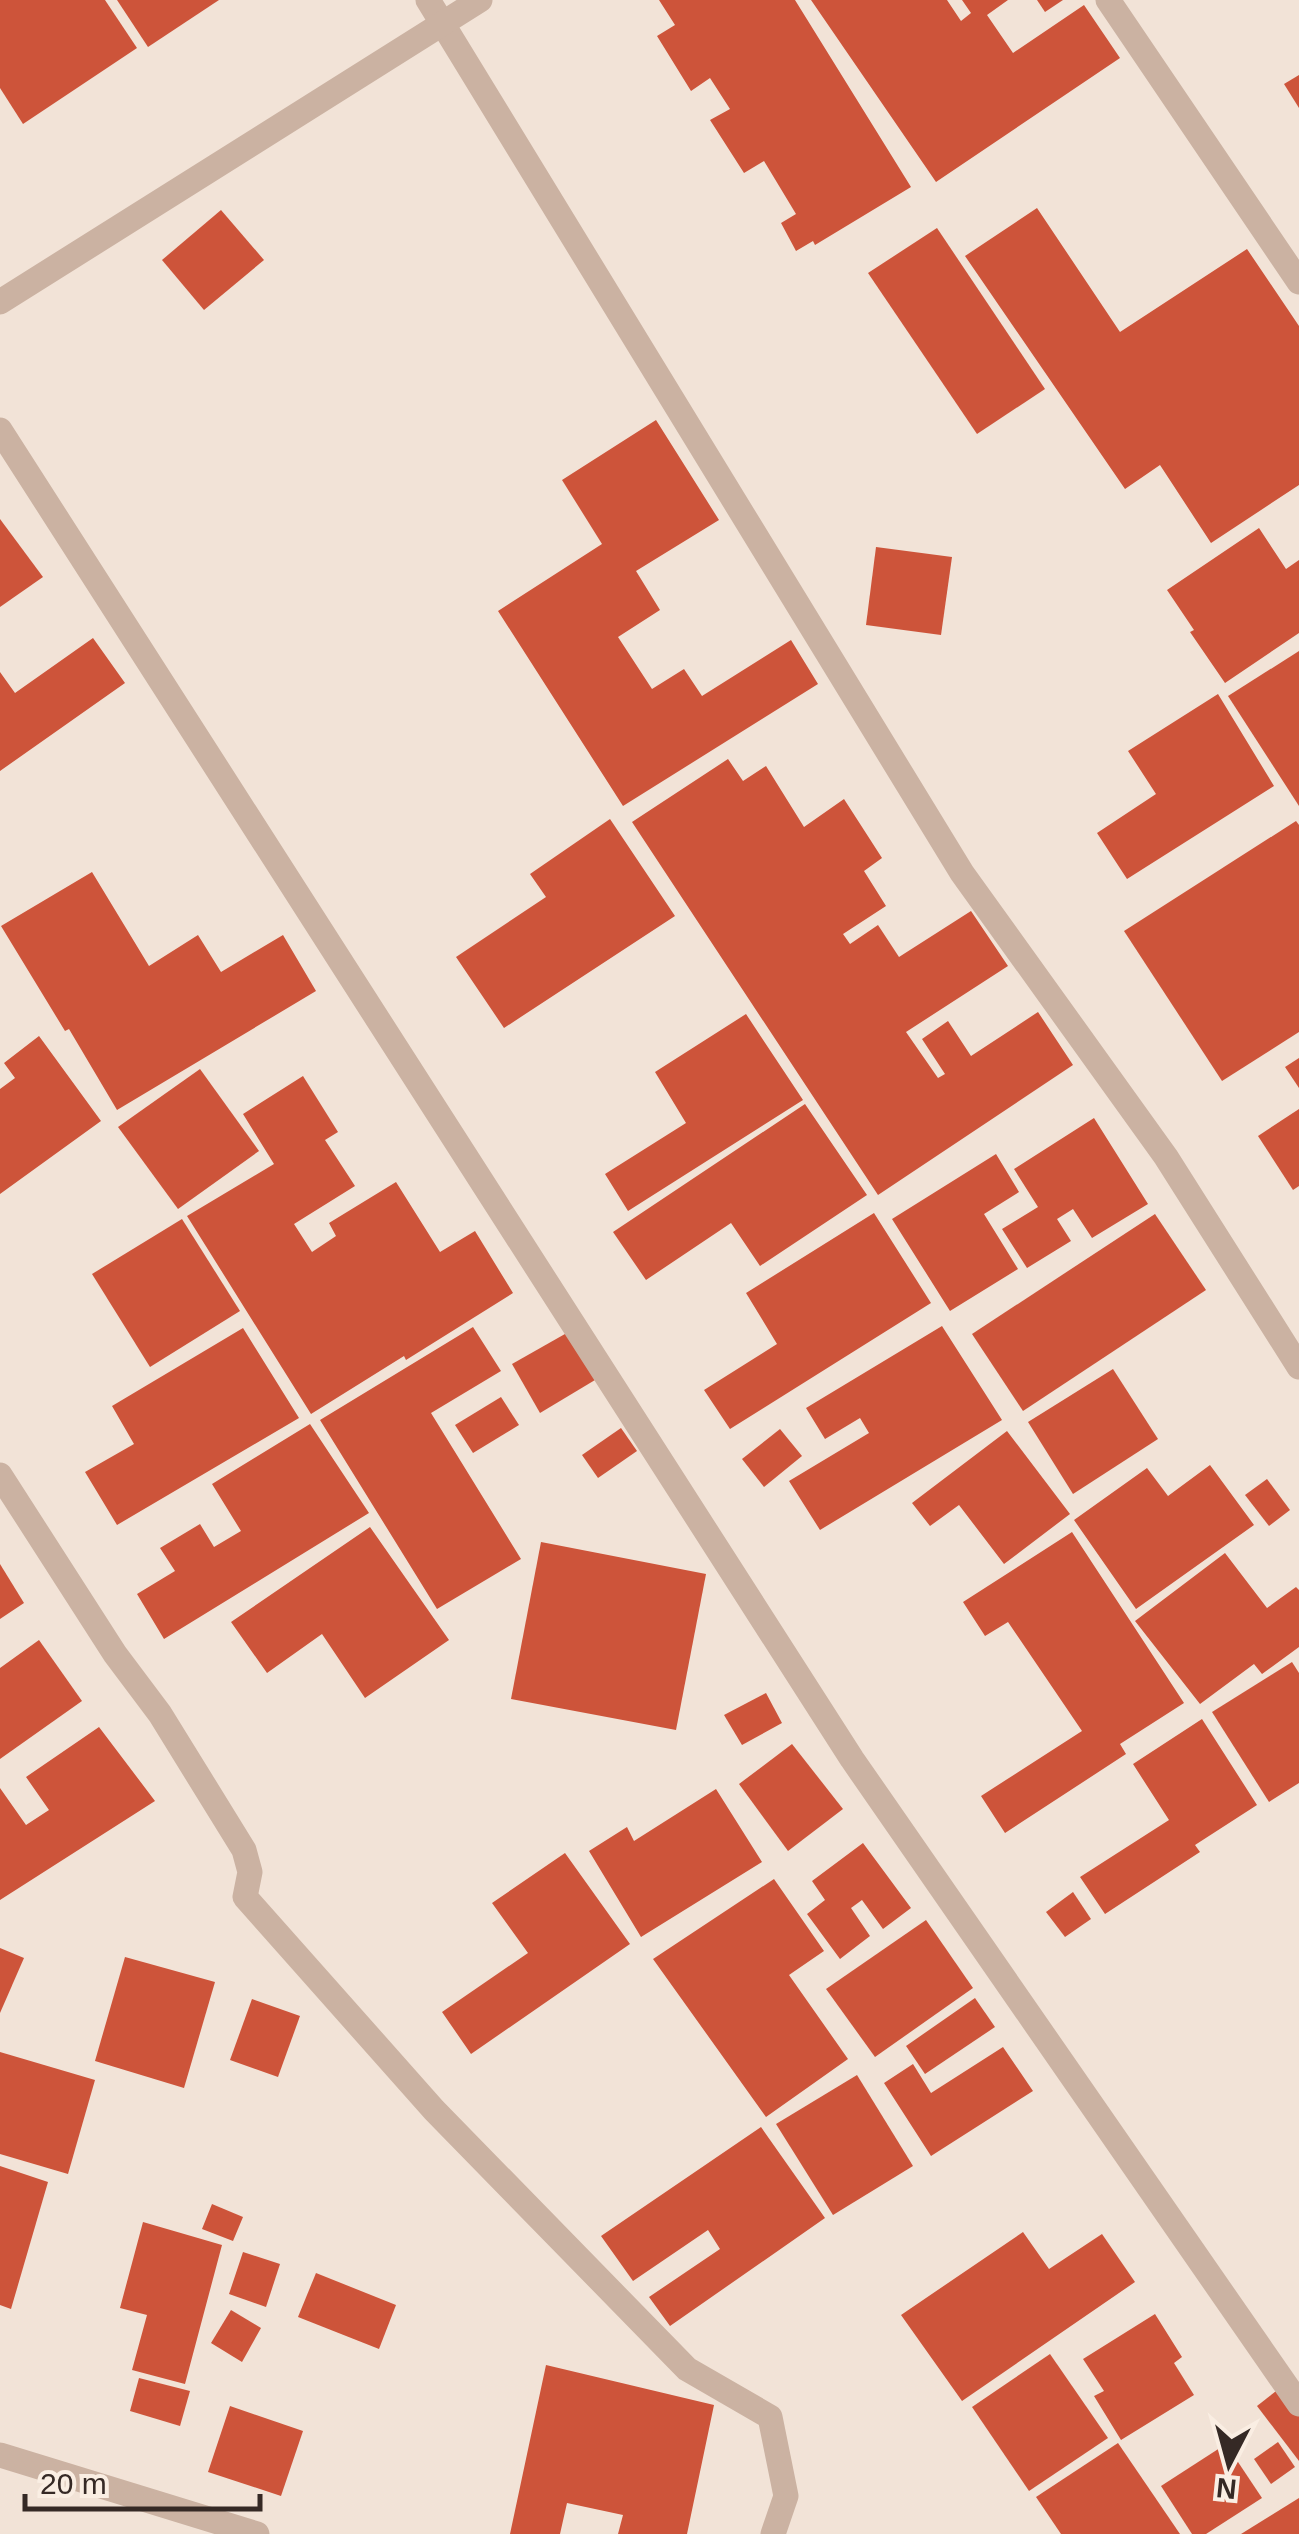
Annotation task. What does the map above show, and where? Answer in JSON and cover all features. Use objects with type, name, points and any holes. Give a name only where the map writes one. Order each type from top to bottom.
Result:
[{"type":"street","points":[[428,0],[962,873],[1166,1157],[1299,1367]]},
{"type":"street","points":[[0,302],[480,0]]},
{"type":"street","points":[[1108,0],[1299,282]]},
{"type":"street","points":[[0,430],[852,1759],[1299,2404]]},
{"type":"street","points":[[0,1475],[115,1654],[160,1714],[244,1850],[250,1872],[244,1897],[434,2110],[686,2369],[770,2417],[786,2496],[773,2534]]},
{"type":"street","points":[[0,2455],[257,2534]]},
{"type":"building","points":[[0,0],[105,0],[137,48],[23,124],[0,88]]},
{"type":"building","points":[[117,0],[219,0],[148,47]]},
{"type":"building","points":[[659,0],[795,0],[911,187],[815,245],[813,241],[796,251],[781,223],[796,214],[764,161],[744,173],[710,120],[730,109],[710,78],[691,91],[657,36],[675,25]]},
{"type":"building","points":[[811,0],[947,0],[961,21],[971,13],[962,0],[1008,0],[987,15],[1013,53],[1084,5],[1120,58],[936,182]]},
{"type":"building","points":[[1037,0],[1063,0],[1045,12]]},
{"type":"building","points":[[1299,75],[1299,108],[1284,84]]},
{"type":"building","points":[[1037,208],[1120,332],[1247,249],[1299,326],[1299,485],[1211,543],[1160,465],[1125,489],[965,256]]},
{"type":"building","points":[[221,210],[264,260],[204,310],[162,260]]},
{"type":"building","points":[[937,228],[1045,389],[977,434],[868,273]]},
{"type":"building","points":[[656,420],[719,520],[636,571],[660,610],[618,637],[652,689],[684,669],[702,696],[791,640],[818,684],[623,806],[498,611],[602,544],[562,480]]},
{"type":"building","points":[[0,519],[43,577],[0,607]]},
{"type":"building","points":[[1259,528],[1286,569],[1299,560],[1299,633],[1225,683],[1167,590]]},
{"type":"building","points":[[876,547],[952,557],[941,635],[866,625]]},
{"type":"building","points":[[93,638],[125,683],[0,771],[0,672],[15,693]]},
{"type":"building","points":[[1299,651],[1299,806],[1228,696]]},
{"type":"building","points":[[1218,694],[1274,786],[1127,879],[1097,833],[1156,794],[1128,751]]},
{"type":"building","points":[[728,759],[743,781],[766,766],[804,827],[844,799],[882,858],[864,871],[886,906],[843,934],[850,944],[878,925],[899,957],[971,911],[1008,966],[906,1032],[938,1078],[945,1074],[922,1039],[948,1021],[971,1056],[1038,1012],[1073,1065],[878,1195],[632,822]]},
{"type":"building","points":[[610,819],[675,916],[504,1028],[456,957],[546,897],[530,874]]},
{"type":"building","points":[[1296,821],[1299,1032],[1222,1081],[1124,931]]},
{"type":"building","points":[[92,872],[149,966],[198,935],[221,972],[283,935],[316,991],[117,1110],[1,926]]},
{"type":"building","points":[[746,1014],[803,1100],[628,1211],[605,1174],[686,1123],[655,1072]]},
{"type":"building","points":[[39,1036],[101,1121],[0,1194],[0,1089],[15,1078],[4,1063]]},
{"type":"building","points":[[1299,1058],[1299,1088],[1285,1067]]},
{"type":"building","points":[[200,1069],[259,1151],[178,1209],[118,1127]]},
{"type":"building","points":[[303,1076],[338,1132],[325,1140],[355,1186],[294,1224],[312,1252],[336,1236],[329,1223],[396,1182],[440,1252],[475,1231],[513,1293],[311,1414],[187,1216],[274,1164],[243,1114]]},
{"type":"building","points":[[805,1104],[867,1195],[760,1266],[731,1223],[646,1280],[613,1232]]},
{"type":"building","points":[[1299,1109],[1299,1186],[1293,1190],[1258,1136]]},
{"type":"building","points":[[1094,1118],[1148,1204],[1092,1238],[1073,1209],[1057,1219],[1071,1241],[1027,1268],[1002,1229],[1038,1207],[1014,1169]]},
{"type":"building","points":[[996,1154],[1019,1192],[984,1214],[1018,1269],[950,1311],[892,1219]]},
{"type":"building","points":[[874,1213],[931,1303],[730,1429],[704,1390],[777,1344],[746,1293]]},
{"type":"building","points":[[1155,1214],[1206,1290],[1023,1411],[972,1334]]},
{"type":"building","points":[[182,1219],[240,1311],[150,1367],[92,1274]]},
{"type":"building","points":[[942,1326],[1002,1420],[820,1530],[789,1481],[869,1433],[860,1418],[825,1439],[806,1408]]},
{"type":"building","points":[[473,1327],[501,1371],[431,1413],[521,1559],[437,1609],[320,1420]]},
{"type":"building","points":[[243,1328],[299,1418],[117,1525],[85,1472],[134,1444],[112,1406]]},
{"type":"building","points":[[572,1330],[600,1377],[540,1413],[512,1364]]},
{"type":"building","points":[[1113,1369],[1158,1439],[1073,1494],[1028,1422]]},
{"type":"building","points":[[501,1397],[519,1425],[473,1453],[455,1425]]},
{"type":"building","points":[[310,1424],[369,1513],[164,1639],[137,1594],[175,1571],[160,1548],[200,1524],[214,1547],[241,1531],[212,1484]]},
{"type":"building","points":[[621,1428],[637,1451],[598,1478],[582,1455]]},
{"type":"building","points":[[780,1429],[802,1456],[764,1487],[742,1459]]},
{"type":"building","points":[[1007,1431],[1070,1514],[1004,1564],[959,1505],[930,1526],[912,1503]]},
{"type":"building","points":[[1210,1465],[1254,1525],[1136,1609],[1074,1520],[1147,1468],[1168,1496]]},
{"type":"building","points":[[1267,1479],[1290,1510],[1269,1526],[1245,1495]]},
{"type":"building","points":[[370,1527],[449,1640],[365,1698],[322,1634],[267,1673],[231,1622]]},
{"type":"building","points":[[1072,1532],[1184,1703],[1120,1744],[1126,1754],[1005,1833],[981,1796],[1082,1731],[1008,1622],[985,1636],[963,1602]]},
{"type":"building","points":[[541,1542],[706,1574],[676,1730],[511,1699]]},
{"type":"building","points":[[1225,1553],[1267,1608],[1296,1587],[1299,1590],[1299,1647],[1262,1674],[1254,1664],[1200,1704],[1135,1621]]},
{"type":"building","points":[[0,1564],[24,1603],[0,1619]]},
{"type":"building","points":[[39,1640],[82,1701],[0,1759],[0,1668]]},
{"type":"building","points":[[1292,1662],[1299,1673],[1299,1783],[1269,1802],[1212,1712]]},
{"type":"building","points":[[766,1693],[782,1723],[742,1745],[724,1715]]},
{"type":"building","points":[[1202,1719],[1257,1805],[1195,1845],[1200,1852],[1105,1914],[1080,1877],[1169,1820],[1133,1764]]},
{"type":"building","points":[[99,1727],[155,1801],[0,1900],[0,1788],[26,1825],[49,1810],[26,1777]]},
{"type":"building","points":[[792,1744],[843,1809],[788,1851],[739,1784]]},
{"type":"building","points":[[716,1789],[762,1862],[641,1937],[589,1851],[627,1827],[634,1841]]},
{"type":"building","points":[[863,1843],[911,1908],[883,1929],[862,1900],[851,1908],[870,1936],[840,1959],[807,1914],[825,1900],[812,1881]]},
{"type":"building","points":[[565,1853],[630,1944],[471,2054],[442,2012],[528,1953],[492,1903]]},
{"type":"building","points":[[774,1879],[824,1951],[789,1975],[848,2059],[766,2117],[653,1959]]},
{"type":"building","points":[[1073,1892],[1091,1919],[1065,1937],[1046,1912]]},
{"type":"building","points":[[926,1920],[973,1988],[875,2057],[826,1989]]},
{"type":"building","points":[[0,1948],[24,1958],[0,2013]]},
{"type":"building","points":[[125,1957],[215,1982],[184,2088],[95,2061]]},
{"type":"building","points":[[975,1998],[995,2027],[925,2074],[906,2046]]},
{"type":"building","points":[[252,1999],[300,2016],[278,2077],[230,2060]]},
{"type":"building","points":[[1003,2047],[1033,2091],[931,2156],[884,2083],[913,2064],[931,2093]]},
{"type":"building","points":[[0,2052],[95,2080],[68,2174],[0,2154]]},
{"type":"building","points":[[857,2075],[913,2166],[833,2215],[776,2124]]},
{"type":"building","points":[[761,2127],[825,2218],[670,2326],[649,2297],[720,2249],[708,2230],[633,2281],[601,2236]]},
{"type":"building","points":[[0,2166],[48,2182],[11,2309],[0,2305]]},
{"type":"building","points":[[212,2204],[243,2217],[233,2241],[202,2229]]},
{"type":"building","points":[[143,2222],[222,2245],[185,2384],[132,2370],[147,2315],[120,2308]]},
{"type":"building","points":[[1023,2232],[1049,2269],[1102,2234],[1135,2282],[962,2401],[901,2315]]},
{"type":"building","points":[[243,2252],[280,2264],[266,2307],[229,2294]]},
{"type":"building","points":[[316,2273],[396,2305],[379,2349],[298,2317]]},
{"type":"building","points":[[231,2310],[261,2328],[242,2362],[211,2343]]},
{"type":"building","points":[[1155,2314],[1182,2357],[1174,2363],[1194,2395],[1121,2440],[1094,2396],[1104,2391],[1083,2359]]},
{"type":"building","points":[[1050,2354],[1108,2438],[1029,2491],[972,2407]]},
{"type":"building","points":[[546,2365],[714,2405],[687,2534],[618,2534],[623,2515],[567,2503],[560,2534],[510,2534]]},
{"type":"building","points":[[139,2378],[190,2391],[180,2426],[130,2411]]},
{"type":"building","points":[[1280,2388],[1299,2413],[1299,2461],[1257,2406]]},
{"type":"building","points":[[230,2406],[303,2431],[281,2496],[208,2472]]},
{"type":"building","points":[[1278,2442],[1295,2467],[1271,2484],[1254,2459]]},
{"type":"building","points":[[1118,2443],[1180,2534],[1061,2534],[1036,2497]]},
{"type":"building","points":[[1226,2444],[1262,2498],[1206,2534],[1192,2534],[1161,2486]]},
{"type":"building","points":[[1299,2498],[1299,2534],[1241,2534]]}]
